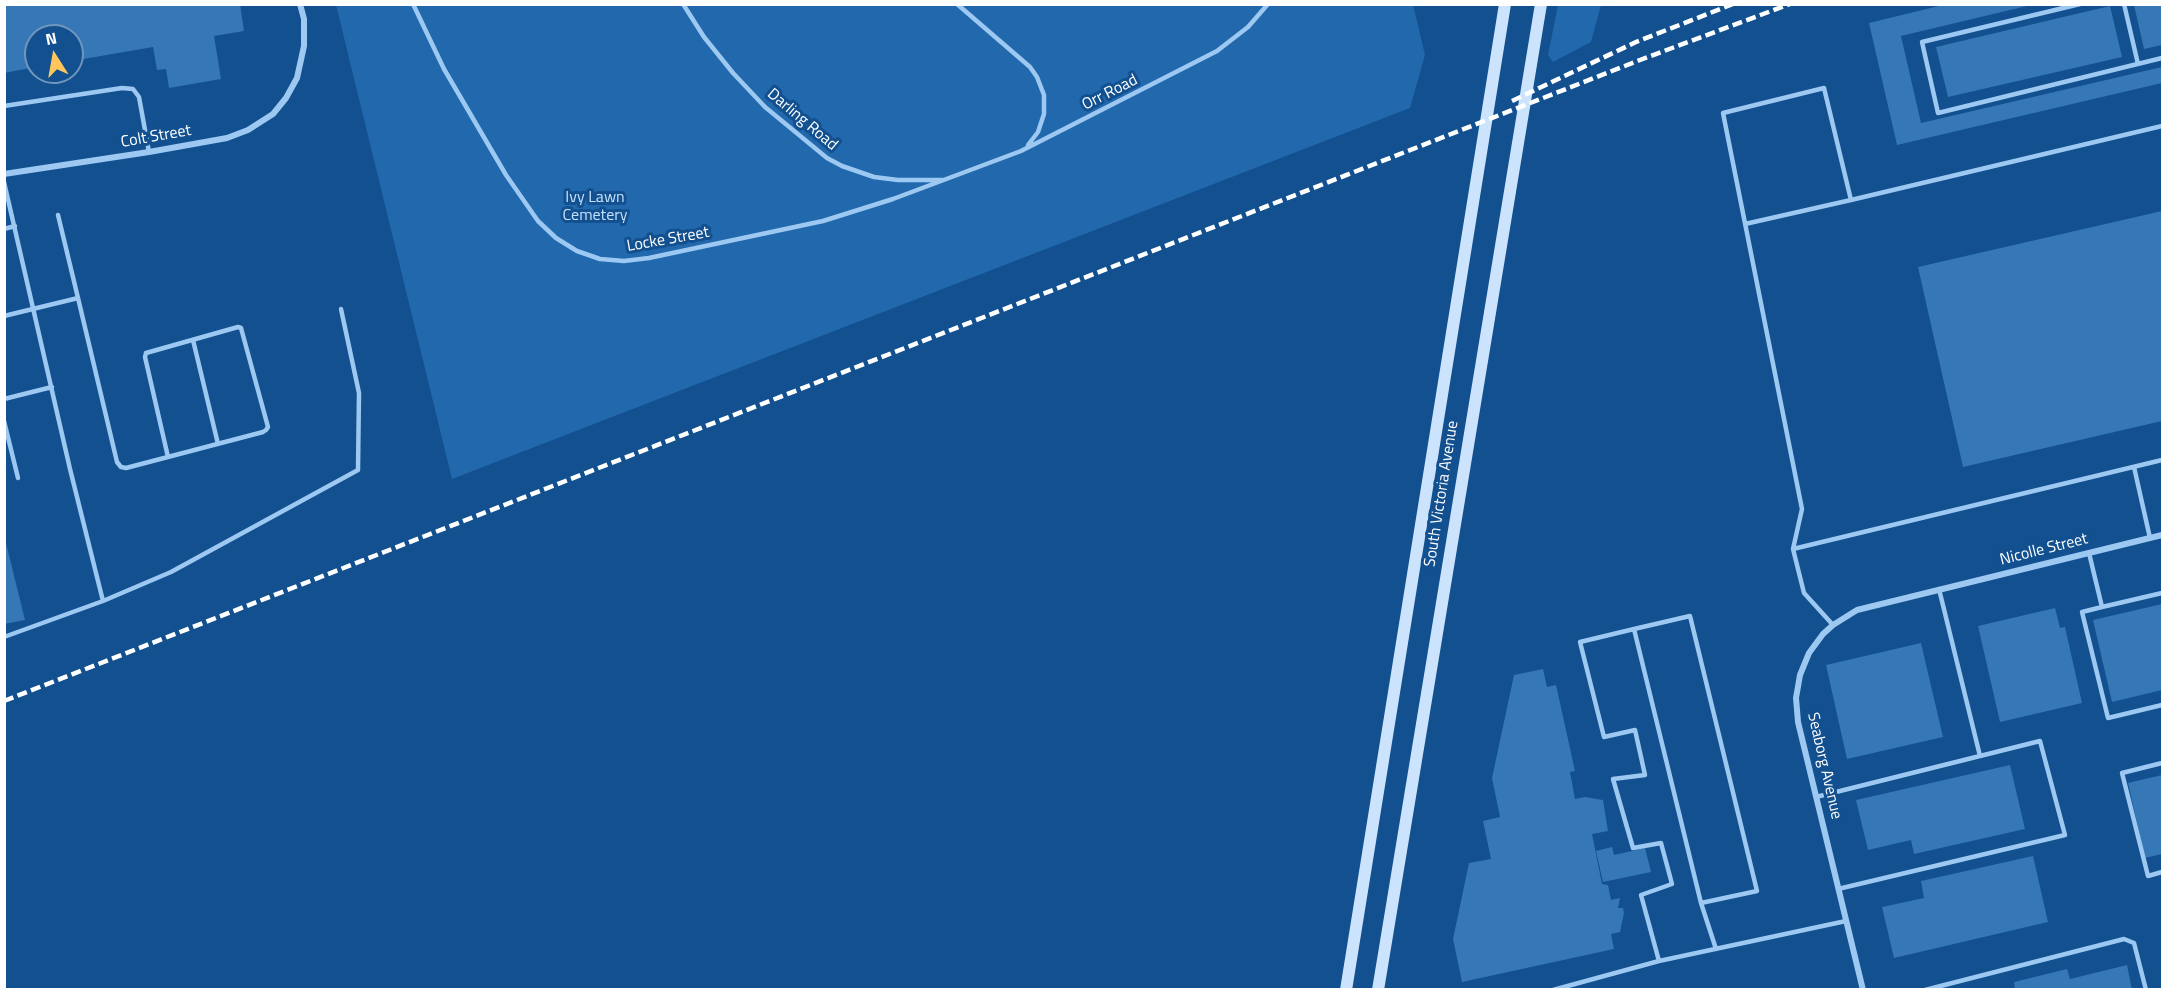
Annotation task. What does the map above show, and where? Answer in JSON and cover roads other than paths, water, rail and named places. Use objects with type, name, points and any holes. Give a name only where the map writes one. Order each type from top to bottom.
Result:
[{"type":"main road","name":"South Victoria Avenue","points":[[1346,990],[1505,4]]},
{"type":"main road","name":"South Victoria Avenue","points":[[1378,990],[1540,4]]},
{"type":"street","name":"Colt Street","points":[[4,174],[149,152],[240,134],[273,114],[292,87],[300,68],[304,46],[304,19],[300,4]]},
{"type":"street","name":"Nicolle Street","points":[[1935,590],[2163,535]]},
{"type":"street","name":"Seaborg Avenue","points":[[1863,990],[1798,722],[1796,698],[1800,675],[1809,653],[1833,625],[1857,610],[1935,590]]},
{"type":"lane","name":"Locke Street","points":[[413,4],[444,69],[506,176],[546,230],[566,245],[588,255],[612,260],[649,258],[823,221],[948,179]]},
{"type":"lane","name":"Darling Road","points":[[683,4],[704,37],[733,73],[765,107],[827,158],[874,177],[898,180],[948,179]]},
{"type":"lane","points":[[957,4],[1030,67],[1040,83],[1045,102],[1043,120],[1035,137],[1021,151]]},
{"type":"lane","name":"Orr Road","points":[[948,179],[1021,151],[1217,51],[1248,27],[1268,4]]},
{"type":"lane","points":[[2080,4],[1922,42],[1938,113],[2163,58]]},
{"type":"lane","points":[[2124,4],[2138,64]]},
{"type":"lane","points":[[4,106],[122,88],[133,90],[139,97],[149,152]]},
{"type":"lane","points":[[1833,625],[1804,593],[1793,549],[1802,509],[1723,113],[1824,88],[1851,200]]},
{"type":"lane","points":[[1745,224],[2163,126]]},
{"type":"lane","points":[[4,182],[104,601]]},
{"type":"lane","points":[[58,215],[117,462],[121,467],[126,468],[218,444],[263,432],[268,427],[241,328],[150,351],[145,357],[168,457]]},
{"type":"lane","points":[[4,229],[15,226]]},
{"type":"lane","points":[[4,316],[78,298]]},
{"type":"lane","points":[[4,637],[104,601],[171,572],[358,470],[359,393],[341,309]]},
{"type":"lane","points":[[192,340],[218,444]]},
{"type":"lane","points":[[4,399],[52,387]]},
{"type":"lane","points":[[4,421],[18,478]]},
{"type":"lane","points":[[1793,549],[2163,460]]},
{"type":"lane","points":[[2134,467],[2150,538]]},
{"type":"lane","points":[[2089,553],[2102,607]]},
{"type":"lane","points":[[1935,590],[1980,756]]},
{"type":"lane","points":[[2163,593],[2082,612],[2108,718],[2163,705]]},
{"type":"lane","points":[[1659,961],[1641,895],[1672,884],[1661,843],[1633,848],[1613,779],[1645,774],[1635,730],[1604,736],[1580,642],[1690,616],[1757,891],[1701,903]]},
{"type":"lane","points":[[1634,628],[1701,903],[1716,949]]},
{"type":"lane","points":[[1816,797],[2040,741],[2066,835],[1838,888]]},
{"type":"lane","points":[[2163,763],[2122,773],[2148,876],[2163,872]]},
{"type":"lane","points":[[1553,990],[1659,961],[1846,921]]},
{"type":"lane","points":[[1925,990],[2124,939],[2134,943],[2146,990]]},
{"type":"railway","points":[[1512,101],[1636,42],[1733,4]]},
{"type":"railway","points":[[4,701],[1640,60],[1790,4]]},
{"type":"park label","name":"Ivy Lawn Cemetery","points":[[595,207]]}]
